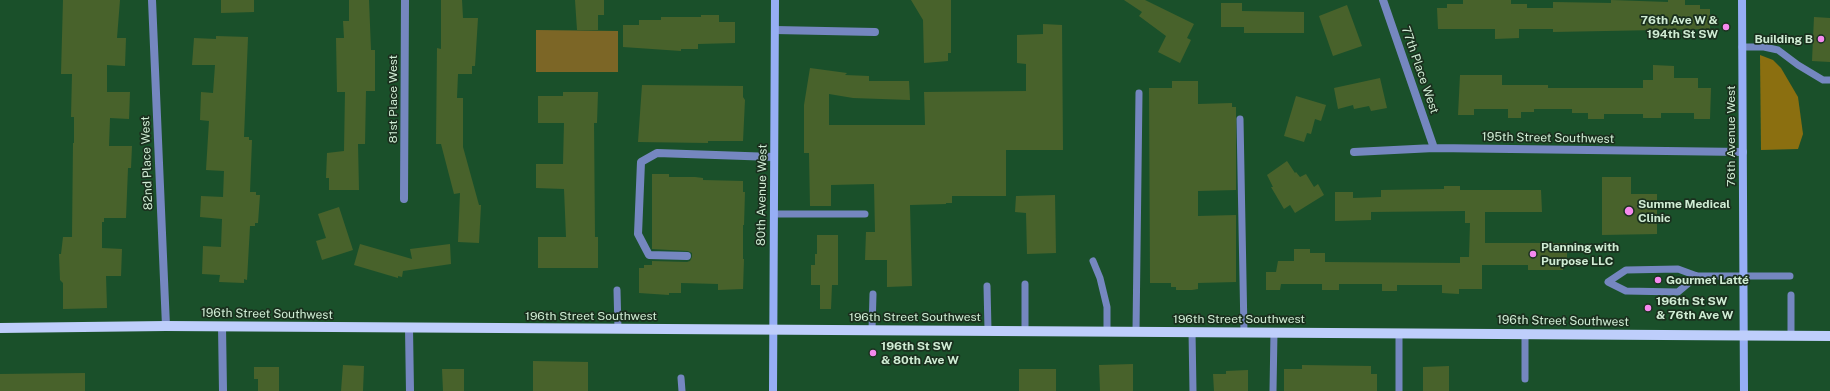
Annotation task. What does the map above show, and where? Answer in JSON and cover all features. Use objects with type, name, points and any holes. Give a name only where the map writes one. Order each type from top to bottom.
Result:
[{"type":"main road","name":"196th Street Southwest","points":[[0,328],[222,326],[1399,332],[1830,336]]},
{"type":"street","name":"82nd Place West","points":[[152,0],[166,326]]},
{"type":"street","name":"81st Place West","points":[[404,199],[405,0]]},
{"type":"street","name":"80th Avenue West","points":[[773,391],[774,0]]},
{"type":"street","name":"77th Place West","points":[[1383,0],[1434,148]]},
{"type":"street","name":"76th Avenue West","points":[[1742,0],[1744,391]]},
{"type":"street","points":[[775,30],[875,32]]},
{"type":"street","name":"195th Street Southwest","points":[[1354,152],[1434,148],[1743,152]]},
{"type":"street","points":[[687,256],[649,255],[638,234],[641,162],[658,152],[774,157]]},
{"type":"street","points":[[222,326],[223,391]]},
{"type":"street","points":[[409,328],[410,391]]},
{"type":"lane","points":[[1742,47],[1764,47],[1778,50],[1798,65],[1823,80],[1830,80]]},
{"type":"lane","points":[[1136,331],[1139,93]]},
{"type":"lane","points":[[1240,119],[1244,332]]},
{"type":"lane","points":[[774,214],[865,214]]},
{"type":"lane","points":[[1093,261],[1100,278],[1107,307],[1107,331]]},
{"type":"lane","points":[[1697,276],[1678,292],[1626,291],[1608,282],[1626,270],[1678,269],[1697,276],[1790,276]]},
{"type":"lane","points":[[1025,284],[1025,331]]},
{"type":"lane","points":[[987,286],[988,330]]},
{"type":"lane","points":[[617,290],[618,329]]},
{"type":"lane","points":[[872,330],[873,294]]},
{"type":"lane","points":[[1791,295],[1791,335]]},
{"type":"lane","points":[[1192,332],[1193,391]]},
{"type":"lane","points":[[1273,391],[1274,332]]},
{"type":"lane","points":[[1399,332],[1399,391]]},
{"type":"lane","points":[[1524,333],[1525,379]]},
{"type":"lane","points":[[681,378],[682,391]]},
{"type":"shaded area","points":[[536,30],[618,31],[618,72],[536,72]]},
{"type":"shaded area","points":[[1760,55],[1773,60],[1781,68],[1798,97],[1803,134],[1798,149],[1761,150]]},
{"type":"building","points":[[63,0],[120,0],[117,38],[126,38],[125,66],[107,65],[107,92],[130,92],[129,119],[110,118],[109,146],[132,146],[131,168],[128,168],[126,218],[104,218],[104,222],[102,222],[102,248],[122,249],[121,276],[106,276],[107,308],[63,309],[63,283],[60,280],[59,254],[61,254],[63,237],[72,237],[74,117],[71,117],[72,74],[61,74]]},
{"type":"building","points":[[221,0],[254,0],[254,12],[221,13]]},
{"type":"building","points":[[349,0],[369,0],[371,50],[375,50],[375,91],[366,91],[365,144],[358,144],[359,190],[329,190],[329,178],[326,178],[327,153],[344,151],[345,92],[337,92],[336,38],[344,38],[343,21],[349,21]]},
{"type":"building","points":[[441,0],[462,0],[463,18],[478,18],[475,66],[472,66],[472,74],[458,74],[457,98],[463,98],[463,147],[479,205],[481,205],[479,243],[458,242],[460,193],[454,194],[441,144],[436,144],[437,48],[441,49]]},
{"type":"building","points":[[575,0],[604,0],[604,15],[598,15],[598,30],[577,30]]},
{"type":"building","points":[[911,0],[951,0],[951,53],[948,53],[948,61],[924,63],[923,20]]},
{"type":"building","points":[[1124,0],[1145,0],[1194,24],[1187,38],[1191,40],[1180,63],[1158,52],[1166,36],[1139,16],[1142,12]]},
{"type":"building","points":[[1463,0],[1511,0],[1511,4],[1527,4],[1527,8],[1553,8],[1553,2],[1611,3],[1611,0],[1668,2],[1668,0],[1685,0],[1685,5],[1700,5],[1700,9],[1710,9],[1710,29],[1553,32],[1553,29],[1519,29],[1519,38],[1495,39],[1495,29],[1438,29],[1437,8],[1447,8],[1447,4],[1463,4]]},
{"type":"building","points":[[1221,3],[1242,3],[1242,11],[1304,12],[1304,33],[1244,33],[1244,27],[1221,27]]},
{"type":"building","points":[[1347,5],[1362,46],[1333,56],[1319,16]]},
{"type":"building","points":[[701,15],[719,15],[719,22],[735,22],[735,43],[698,44],[698,49],[681,49],[681,51],[623,47],[623,25],[639,25],[639,20],[661,20],[661,17],[701,17]]},
{"type":"building","name":"Building B","points":[[1814,17],[1830,18],[1830,62],[1812,61]]},
{"type":"building","points":[[1043,24],[1062,25],[1063,150],[1006,150],[1006,196],[952,196],[952,203],[910,205],[912,286],[887,287],[887,260],[865,260],[866,232],[875,232],[874,184],[831,185],[831,206],[810,206],[809,153],[804,153],[804,105],[810,68],[847,73],[845,75],[869,76],[869,81],[909,81],[910,100],[853,98],[829,94],[829,125],[925,125],[924,92],[1026,91],[1026,64],[1017,63],[1017,35],[1043,34]]},
{"type":"building","points":[[216,36],[248,37],[244,137],[249,137],[249,140],[252,140],[250,192],[256,192],[256,195],[260,195],[258,223],[255,223],[255,226],[250,226],[247,280],[244,279],[244,283],[219,282],[220,275],[202,274],[203,246],[221,247],[222,219],[200,217],[201,196],[223,197],[224,171],[206,170],[209,121],[200,120],[201,92],[213,93],[215,65],[192,65],[194,38],[216,39]]},
{"type":"building","points":[[1653,65],[1674,66],[1674,78],[1698,78],[1698,88],[1711,88],[1710,119],[1694,119],[1694,113],[1661,113],[1661,118],[1643,118],[1643,114],[1604,114],[1604,119],[1588,119],[1588,113],[1572,113],[1572,109],[1534,109],[1534,112],[1521,112],[1521,118],[1508,118],[1508,109],[1474,109],[1474,115],[1458,115],[1460,75],[1502,75],[1502,85],[1548,85],[1548,88],[1643,88],[1643,80],[1653,80]]},
{"type":"building","points":[[1380,78],[1387,108],[1371,111],[1369,106],[1354,109],[1353,105],[1338,109],[1334,88]]},
{"type":"building","points":[[1172,81],[1198,81],[1198,104],[1232,103],[1232,107],[1236,107],[1236,190],[1198,191],[1198,216],[1236,215],[1236,282],[1198,283],[1198,289],[1192,290],[1176,290],[1176,287],[1171,287],[1171,283],[1150,283],[1149,88],[1172,88]]},
{"type":"building","points":[[642,85],[743,86],[743,97],[745,100],[743,141],[708,141],[708,143],[638,142]]},
{"type":"building","points":[[563,92],[598,92],[597,123],[594,123],[595,237],[598,237],[598,268],[538,268],[538,237],[566,237],[564,189],[536,188],[536,164],[563,164],[564,123],[538,123],[538,96],[563,96]]},
{"type":"building","points":[[1296,96],[1326,105],[1321,121],[1315,119],[1311,134],[1307,133],[1304,142],[1284,136]]},
{"type":"building","points":[[1287,161],[1295,173],[1296,172],[1300,177],[1306,174],[1314,187],[1318,184],[1324,195],[1295,213],[1290,205],[1284,209],[1271,187],[1273,187],[1267,175]]},
{"type":"building","points":[[652,174],[669,174],[669,177],[695,177],[703,178],[703,180],[743,181],[743,192],[745,192],[743,225],[743,289],[718,290],[718,284],[681,283],[681,293],[669,293],[669,295],[639,293],[639,268],[644,268],[644,265],[652,265],[652,261],[687,262],[690,261],[692,257],[692,253],[688,251],[652,249]]},
{"type":"building","name":"Summe Medical Clinic","points":[[1602,177],[1631,177],[1631,194],[1657,194],[1657,234],[1602,235]]},
{"type":"building","points":[[1444,186],[1460,186],[1460,190],[1541,190],[1542,212],[1485,212],[1485,243],[1567,243],[1567,265],[1563,265],[1563,270],[1528,270],[1528,265],[1482,265],[1482,289],[1459,289],[1459,294],[1442,293],[1442,285],[1397,285],[1397,291],[1382,291],[1382,284],[1339,284],[1339,290],[1322,290],[1322,284],[1281,284],[1280,290],[1266,290],[1266,272],[1276,272],[1278,261],[1294,261],[1294,249],[1310,249],[1310,253],[1325,253],[1325,262],[1460,263],[1460,257],[1469,257],[1470,223],[1465,223],[1465,211],[1371,212],[1371,220],[1335,221],[1335,192],[1353,192],[1353,198],[1381,197],[1381,190],[1444,189]]},
{"type":"building","points":[[1055,195],[1056,253],[1027,254],[1026,213],[1015,212],[1016,196]]},
{"type":"building","points":[[339,207],[353,250],[322,260],[316,241],[326,238],[318,214]]},
{"type":"building","points":[[817,235],[838,235],[838,285],[832,285],[831,309],[820,309],[820,285],[811,285],[811,265],[815,265],[815,254],[817,254]]},
{"type":"building","points":[[360,244],[412,259],[410,249],[450,244],[451,264],[403,271],[402,277],[398,276],[398,278],[354,265]]},
{"type":"building","points":[[533,361],[588,362],[588,391],[533,391]]},
{"type":"building","points":[[1133,364],[1133,391],[1100,391],[1099,365]]},
{"type":"building","points":[[343,365],[364,366],[363,391],[341,391]]},
{"type":"building","points":[[1302,365],[1371,366],[1371,374],[1377,374],[1377,391],[1284,391],[1284,369],[1302,369]]},
{"type":"building","points":[[1449,366],[1449,391],[1423,391],[1423,367]]},
{"type":"building","points":[[254,367],[279,367],[279,391],[258,391],[258,379],[254,379]]},
{"type":"building","points":[[442,369],[464,369],[464,391],[443,391]]},
{"type":"building","points":[[1019,369],[1056,369],[1056,391],[1019,391]]},
{"type":"building","points":[[1248,370],[1248,391],[1214,391],[1213,374],[1226,374],[1226,371]]},
{"type":"building","points":[[85,373],[85,391],[0,391],[0,374]]},
{"type":"place","name":"76th Ave W & 194th St SW","points":[[1726,27]]},
{"type":"place","name":"Building B","points":[[1821,39]]},
{"type":"place","name":"Summe Medical Clinic","points":[[1629,211]]},
{"type":"place","name":"Planning with Purpose LLC","points":[[1533,254]]},
{"type":"place","name":"Gourmet Latté","points":[[1658,280]]},
{"type":"place","name":"196th St SW & 76th Ave W","points":[[1648,308]]},
{"type":"place","name":"196th St SW & 80th Ave W","points":[[873,353]]}]
